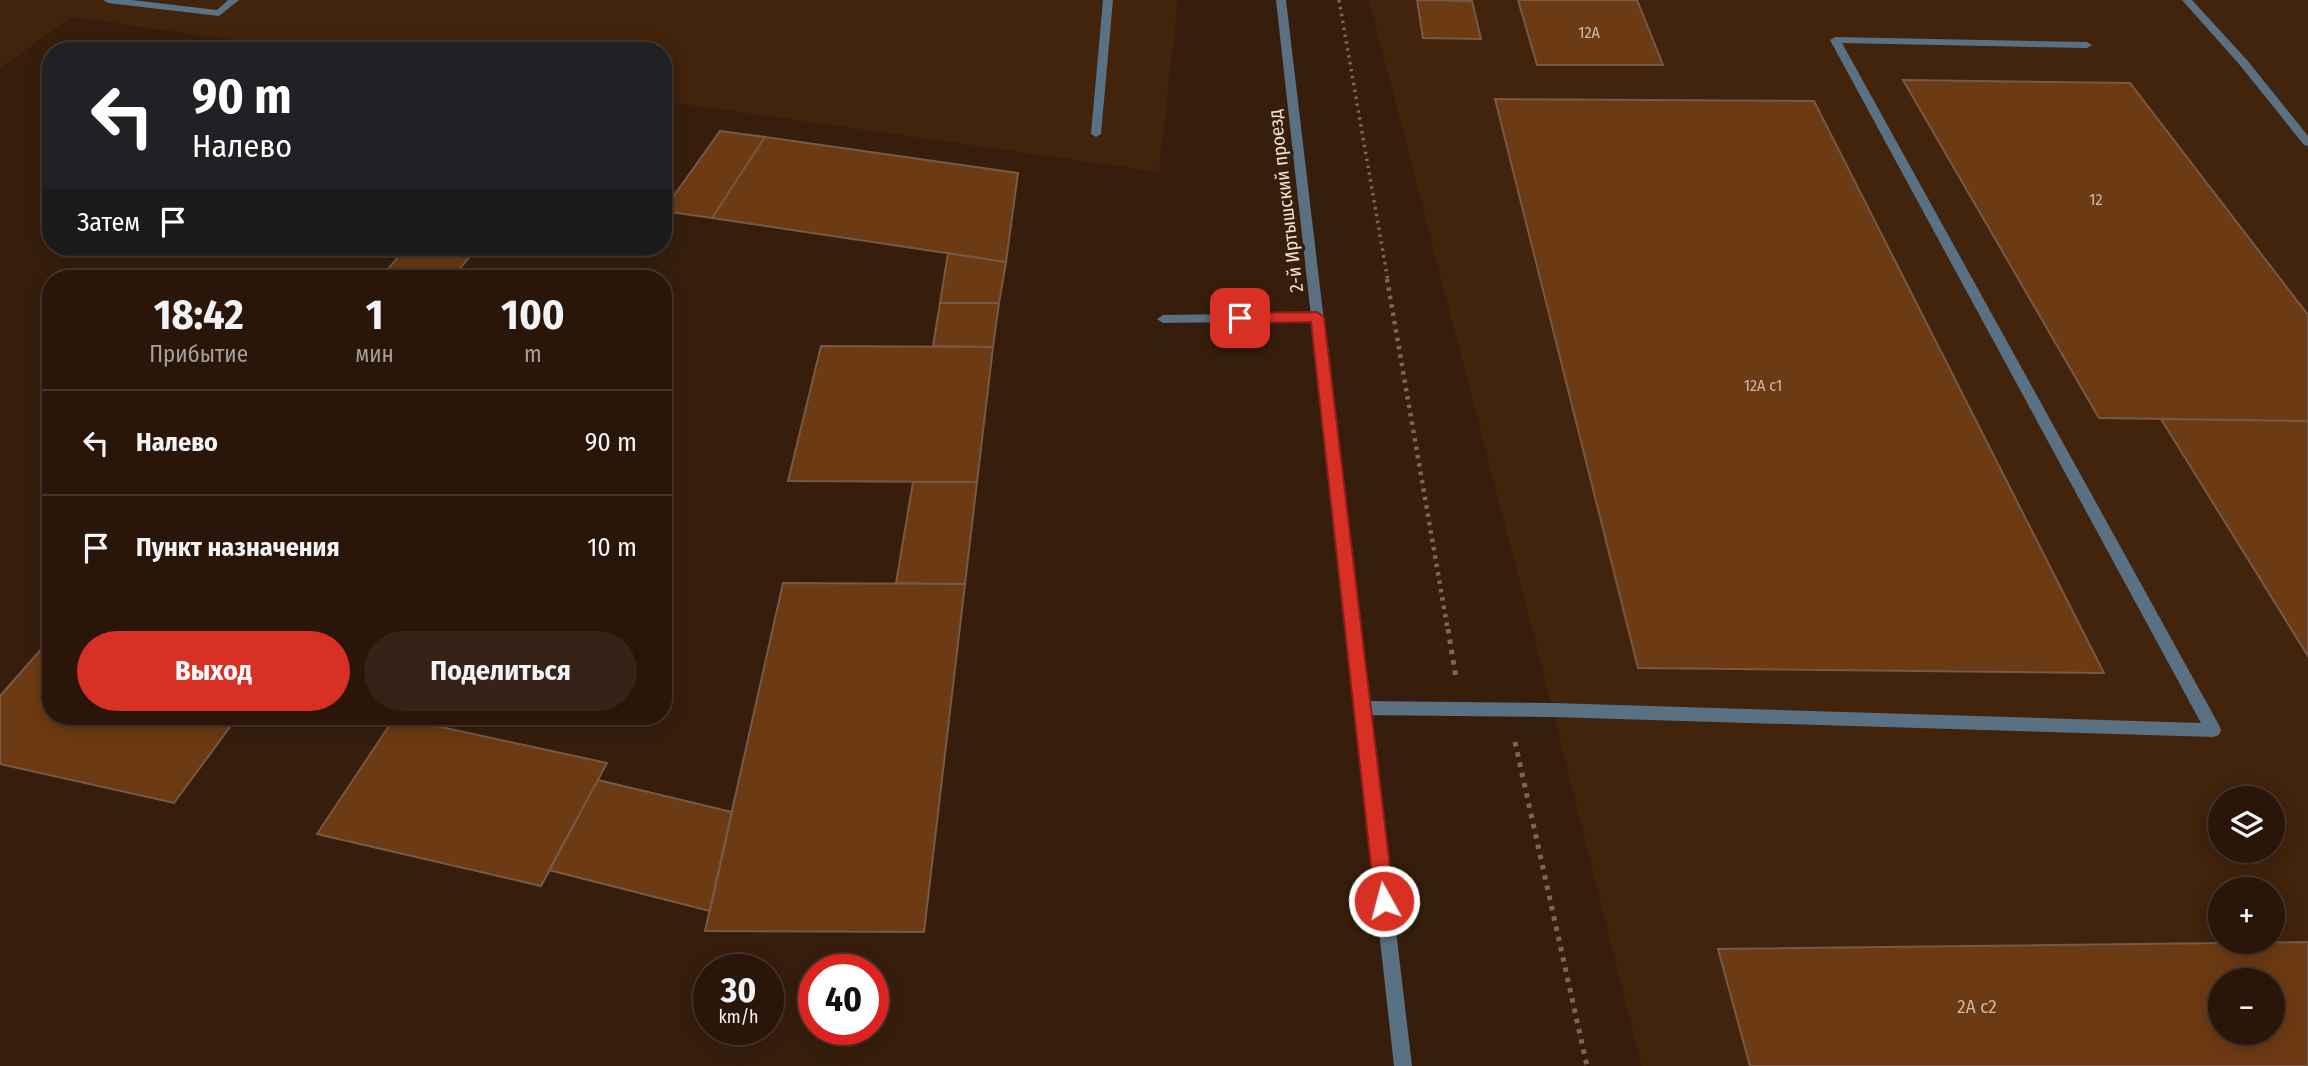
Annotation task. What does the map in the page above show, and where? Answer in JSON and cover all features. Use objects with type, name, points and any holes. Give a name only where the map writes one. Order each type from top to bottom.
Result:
[{"type":"street","points":[[108,0],[219,13],[234,0]]},
{"type":"street","points":[[1096,134],[1108,0]]},
{"type":"street","name":"2-й Иртышский проезд","points":[[1281,0],[1403,1066]]},
{"type":"street","points":[[2187,0],[2243,62],[2308,143]]},
{"type":"street","points":[[1362,708],[1553,710],[2213,730],[1835,40],[2087,46]]},
{"type":"street","points":[[1163,319],[1317,317]]},
{"type":"path","points":[[1339,0],[1458,687]]},
{"type":"path","points":[[1508,711],[1587,1066]]},
{"type":"shaded area","points":[[0,0],[1178,0],[1159,172],[672,102],[672,42],[246,42],[72,17],[0,68]]},
{"type":"shaded area","points":[[1369,0],[2308,0],[2308,1066],[1642,1066],[1553,710]]},
{"type":"building","points":[[1417,0],[1472,1],[1481,39],[1423,38]]},
{"type":"building","points":[[1518,0],[1637,0],[1663,65],[1537,65]]},
{"type":"building","points":[[1903,80],[2130,83],[2308,315],[2308,421],[2099,418]]},
{"type":"building","points":[[1495,99],[1814,101],[2104,673],[1638,668]]},
{"type":"building","points":[[720,131],[765,137],[712,218],[672,212],[672,198]]},
{"type":"building","points":[[765,137],[1018,173],[1006,262],[712,218]]},
{"type":"building","points":[[948,253],[1006,262],[999,303],[940,303]]},
{"type":"building","points":[[399,256],[470,256],[459,270],[387,270]]},
{"type":"building","points":[[940,303],[999,303],[993,347],[933,346]]},
{"type":"building","points":[[821,346],[993,347],[977,482],[788,481]]},
{"type":"building","points":[[2161,419],[2308,421],[2308,656]]},
{"type":"building","points":[[913,482],[977,482],[965,584],[896,583]]},
{"type":"building","points":[[783,583],[965,584],[924,932],[705,931]]},
{"type":"building","points":[[42,648],[42,725],[231,725],[174,803],[0,764],[0,696]]},
{"type":"building","points":[[390,725],[432,725],[607,763],[541,886],[317,834]]},
{"type":"building","points":[[598,780],[732,812],[710,911],[549,870]]},
{"type":"building","points":[[2285,942],[2308,942],[2308,1066],[1750,1066],[1718,949],[2208,943],[2208,954],[2285,954]]},
{"type":"route","points":[[1240,318],[1317,317],[1384,901]]}]
